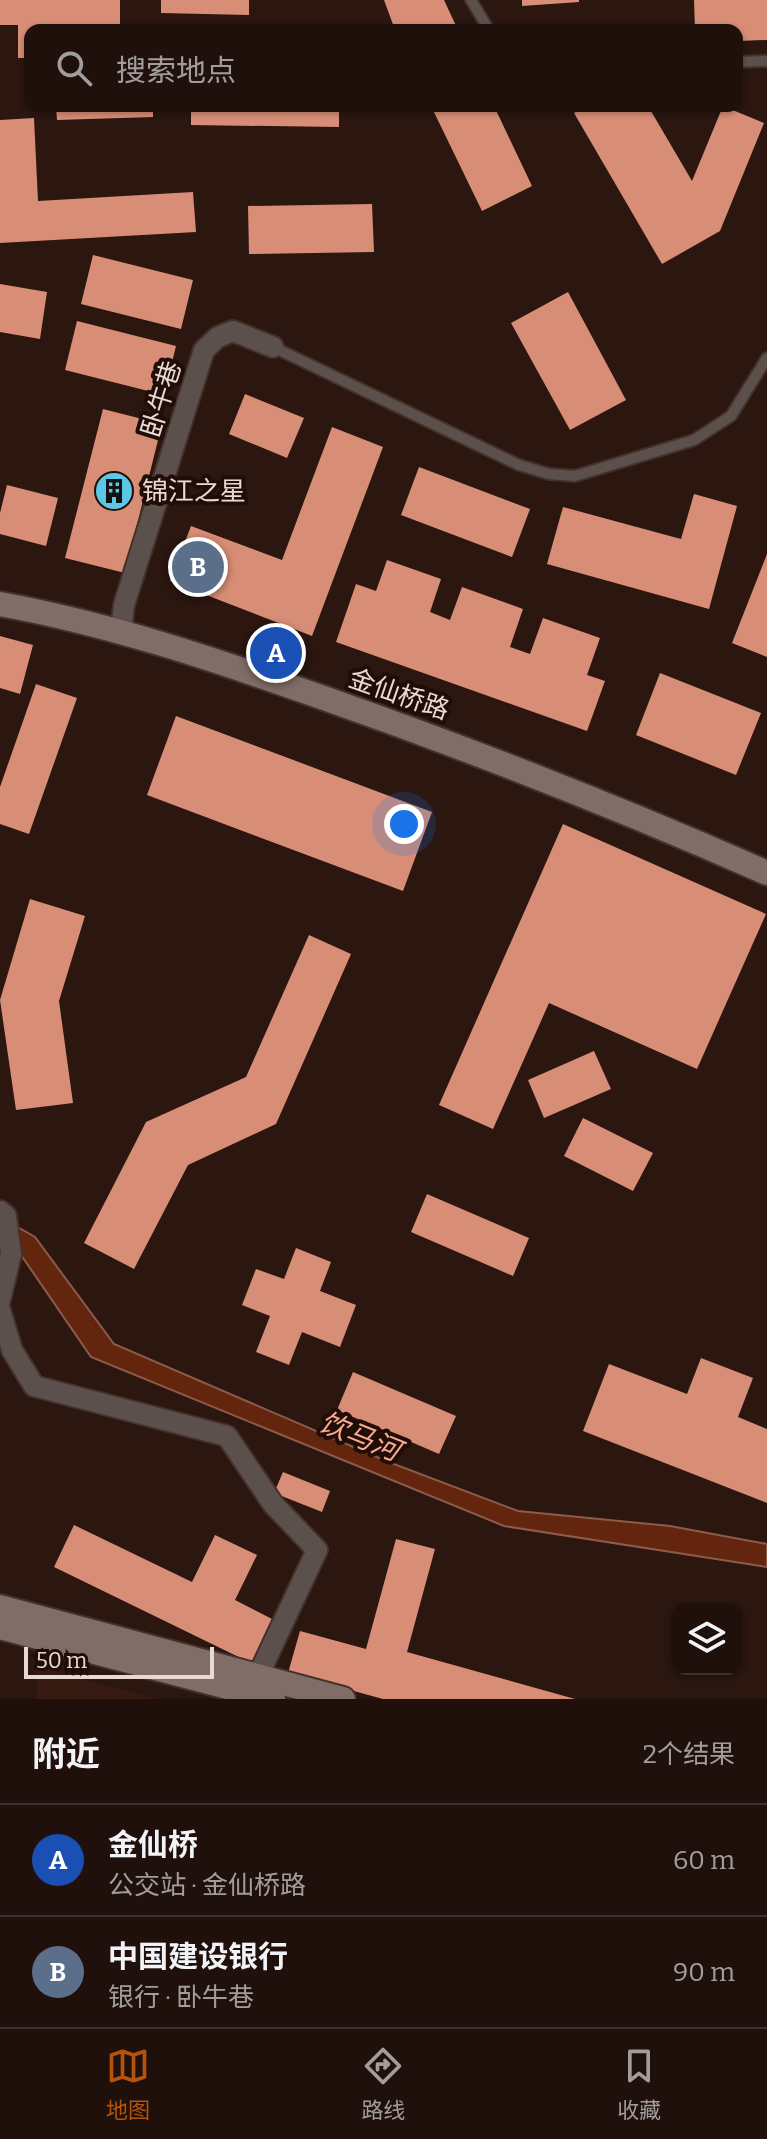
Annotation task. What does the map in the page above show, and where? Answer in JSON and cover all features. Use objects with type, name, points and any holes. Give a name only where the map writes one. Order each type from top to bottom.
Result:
[{"type":"street","name":"卧牛巷","points":[[121,632],[124,605],[204,350],[218,337],[233,331],[273,347]]},
{"type":"street","name":"金仙桥路","points":[[0,604],[121,632],[224,663],[466,747],[626,811],[767,873]]},
{"type":"street","points":[[0,1300],[11,1254],[3,1214]]},
{"type":"street","points":[[0,1310],[12,1350],[34,1386],[227,1436],[273,1504],[317,1550],[258,1676]]},
{"type":"street","points":[[0,1607],[343,1699]]},
{"type":"street","points":[[0,1627],[273,1699]]},
{"type":"lane","points":[[471,0],[485,24]]},
{"type":"lane","points":[[743,62],[767,61]]},
{"type":"lane","points":[[273,347],[519,465],[549,474],[575,476],[694,440],[731,416],[767,358]]},
{"type":"shaded area","points":[[0,1217],[35,1237],[114,1344],[386,1461],[518,1511],[670,1526],[767,1544],[767,1567],[504,1526],[91,1357],[19,1252]]},
{"type":"shaded area","points":[[36,1666],[156,1699],[37,1699]]},
{"type":"building","points":[[0,0],[120,0],[120,24],[24,24],[24,58],[18,58],[18,25],[0,25]]},
{"type":"building","points":[[161,0],[249,0],[249,15],[161,13]]},
{"type":"building","points":[[384,0],[444,0],[455,24],[393,24]]},
{"type":"building","points":[[522,0],[579,0],[579,2],[522,6]]},
{"type":"building","points":[[694,0],[767,0],[767,40],[743,41],[743,24],[695,24]]},
{"type":"building","points":[[56,112],[153,112],[153,117],[57,120]]},
{"type":"building","points":[[191,112],[339,112],[339,127],[191,125]]},
{"type":"building","points":[[434,112],[497,112],[532,186],[482,211]]},
{"type":"building","points":[[652,112],[692,181],[721,112],[737,112],[764,123],[720,231],[662,264],[574,113]]},
{"type":"building","points":[[34,118],[38,201],[193,192],[196,232],[0,243],[0,120]]},
{"type":"building","points":[[372,204],[374,252],[249,254],[248,206]]},
{"type":"building","points":[[93,255],[193,280],[181,329],[81,304]]},
{"type":"building","points":[[0,284],[47,292],[40,339],[0,332]]},
{"type":"building","points":[[568,292],[626,400],[570,430],[511,323]]},
{"type":"building","points":[[77,321],[176,346],[164,395],[65,370]]},
{"type":"building","points":[[245,394],[304,418],[287,458],[229,434]]},
{"type":"building","name":"锦江之星","points":[[103,409],[162,424],[125,573],[65,558]]},
{"type":"building","points":[[332,427],[383,447],[312,636],[170,581],[191,526],[282,560]]},
{"type":"building","points":[[419,467],[530,509],[512,557],[401,515]]},
{"type":"building","points":[[7,485],[58,498],[46,546],[0,534],[0,513]]},
{"type":"building","points":[[694,494],[737,506],[709,609],[547,564],[563,507],[681,539]]},
{"type":"building","points":[[767,554],[767,657],[732,643]]},
{"type":"building","points":[[387,560],[441,579],[430,612],[450,620],[462,587],[523,609],[510,647],[530,654],[543,618],[600,638],[587,675],[605,681],[587,731],[336,642],[356,584],[376,591]]},
{"type":"building","points":[[0,636],[33,645],[20,694],[0,688]]},
{"type":"building","points":[[660,673],[761,713],[736,775],[636,735]]},
{"type":"building","points":[[36,684],[77,698],[29,834],[0,824],[0,787]]},
{"type":"building","points":[[176,716],[432,812],[403,891],[147,795]]},
{"type":"building","points":[[563,824],[766,914],[697,1069],[549,1003],[493,1129],[439,1105]]},
{"type":"building","points":[[30,899],[85,916],[59,1001],[73,1103],[16,1110],[0,1000]]},
{"type":"building","points":[[309,935],[351,954],[276,1124],[188,1165],[134,1269],[84,1243],[146,1122],[246,1077]]},
{"type":"building","points":[[594,1051],[611,1089],[544,1118],[528,1080]]},
{"type":"building","points":[[583,1118],[653,1153],[633,1191],[564,1156]]},
{"type":"building","points":[[427,1194],[529,1238],[513,1276],[411,1232]]},
{"type":"building","points":[[296,1248],[331,1262],[320,1291],[356,1305],[340,1347],[302,1332],[289,1365],[256,1352],[270,1316],[242,1305],[256,1269],[284,1279]]},
{"type":"building","points":[[701,1358],[753,1378],[738,1417],[767,1429],[767,1503],[583,1431],[609,1364],[687,1394]]},
{"type":"building","points":[[353,1372],[456,1416],[439,1454],[337,1410]]},
{"type":"building","points":[[283,1472],[330,1491],[322,1512],[274,1493]]},
{"type":"building","points":[[74,1525],[192,1582],[215,1535],[257,1555],[235,1600],[272,1619],[251,1663],[54,1567]]},
{"type":"building","points":[[396,1539],[435,1549],[407,1652],[575,1699],[383,1699],[288,1673],[300,1631],[366,1649]]},
{"type":"place","name":"锦江之星","points":[[114,491]]},
{"type":"place","name":"中国建设银行","points":[[198,567]]},
{"type":"place","name":"金仙桥","points":[[276,653]]},
{"type":"water label","name":"饮马河","points":[[360,1436]]}]
